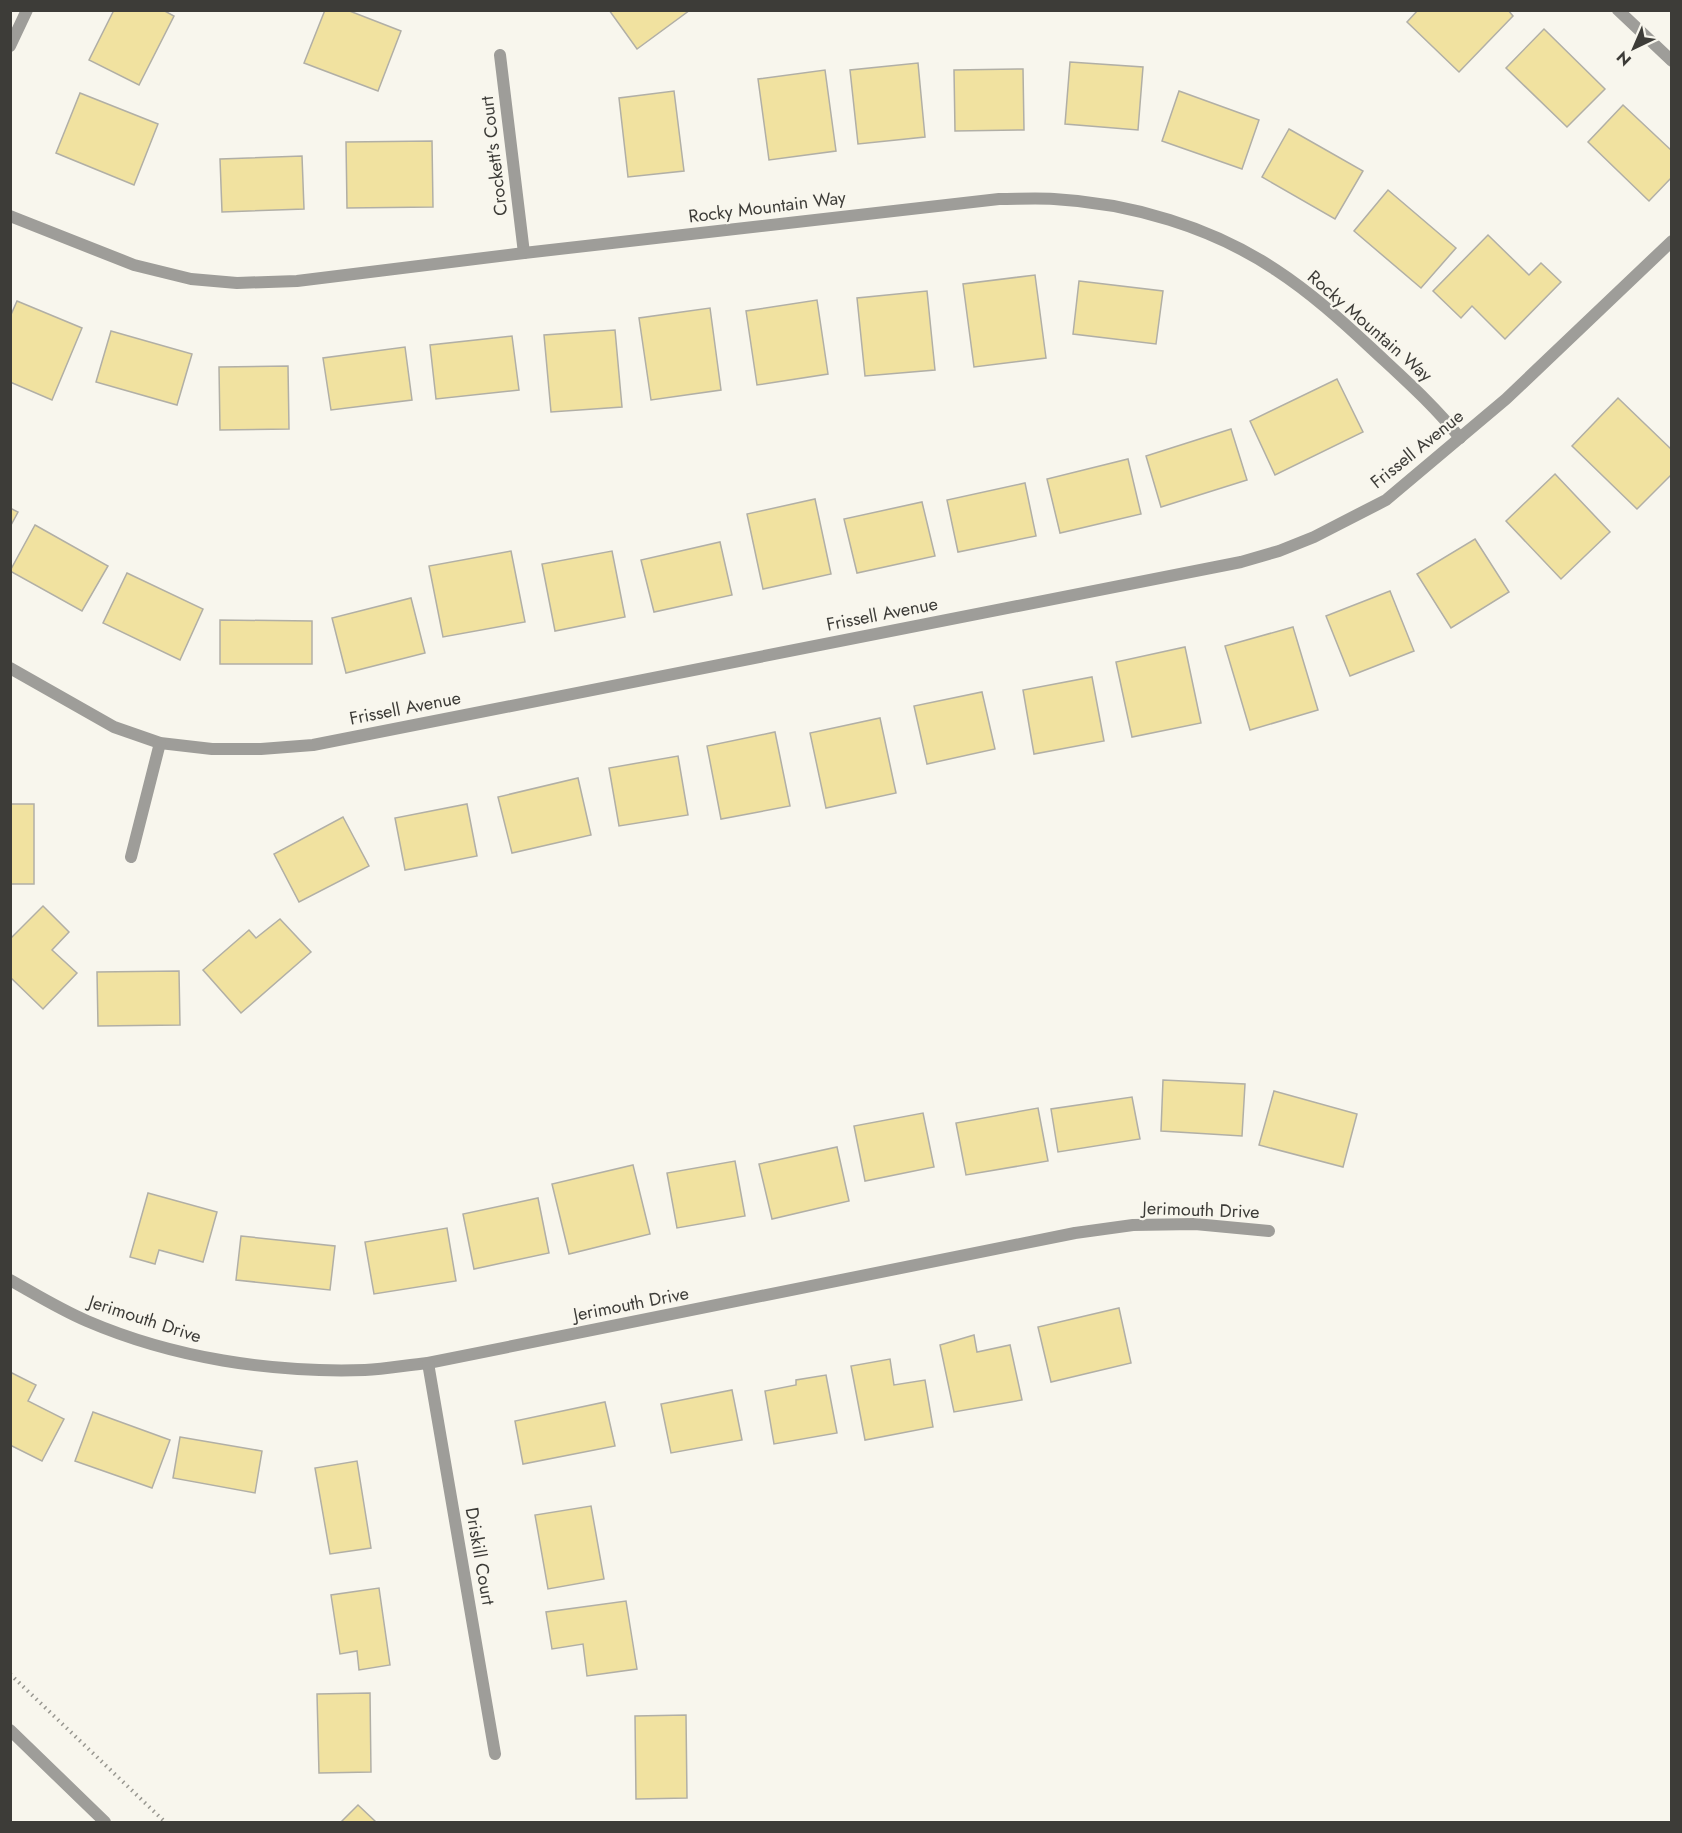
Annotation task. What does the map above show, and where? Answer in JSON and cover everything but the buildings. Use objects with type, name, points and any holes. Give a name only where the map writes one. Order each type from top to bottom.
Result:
[{"type":"street","points":[[10,46],[27,10]]},
{"type":"street","points":[[1618,10],[1671,61]]},
{"type":"street","name":"Crockett's Court","points":[[500,55],[524,253]]},
{"type":"street","name":"Rocky Mountain Way","points":[[10,216],[134,265],[191,279],[237,283],[297,281],[999,199],[1053,198],[1096,203],[1140,212],[1191,227],[1240,248],[1276,270],[1340,320],[1439,412],[1460,438]]},
{"type":"street","name":"Frissell Avenue","points":[[10,668],[114,727],[160,743],[212,750],[313,745],[1241,562],[1279,551],[1314,537],[1386,500],[1514,391],[1671,242]]},
{"type":"street","points":[[131,857],[160,743]]},
{"type":"street","name":"Jerimouth Drive","points":[[10,1280],[87,1321],[144,1342],[204,1357],[253,1365],[312,1370],[366,1370],[428,1363],[1075,1233],[1133,1225],[1195,1224],[1269,1231]]},
{"type":"street","name":"Driskill Court","points":[[428,1363],[495,1754]]},
{"type":"street","points":[[10,1730],[105,1822]]},
{"type":"path","points":[[10,1674],[165,1822]]}]
